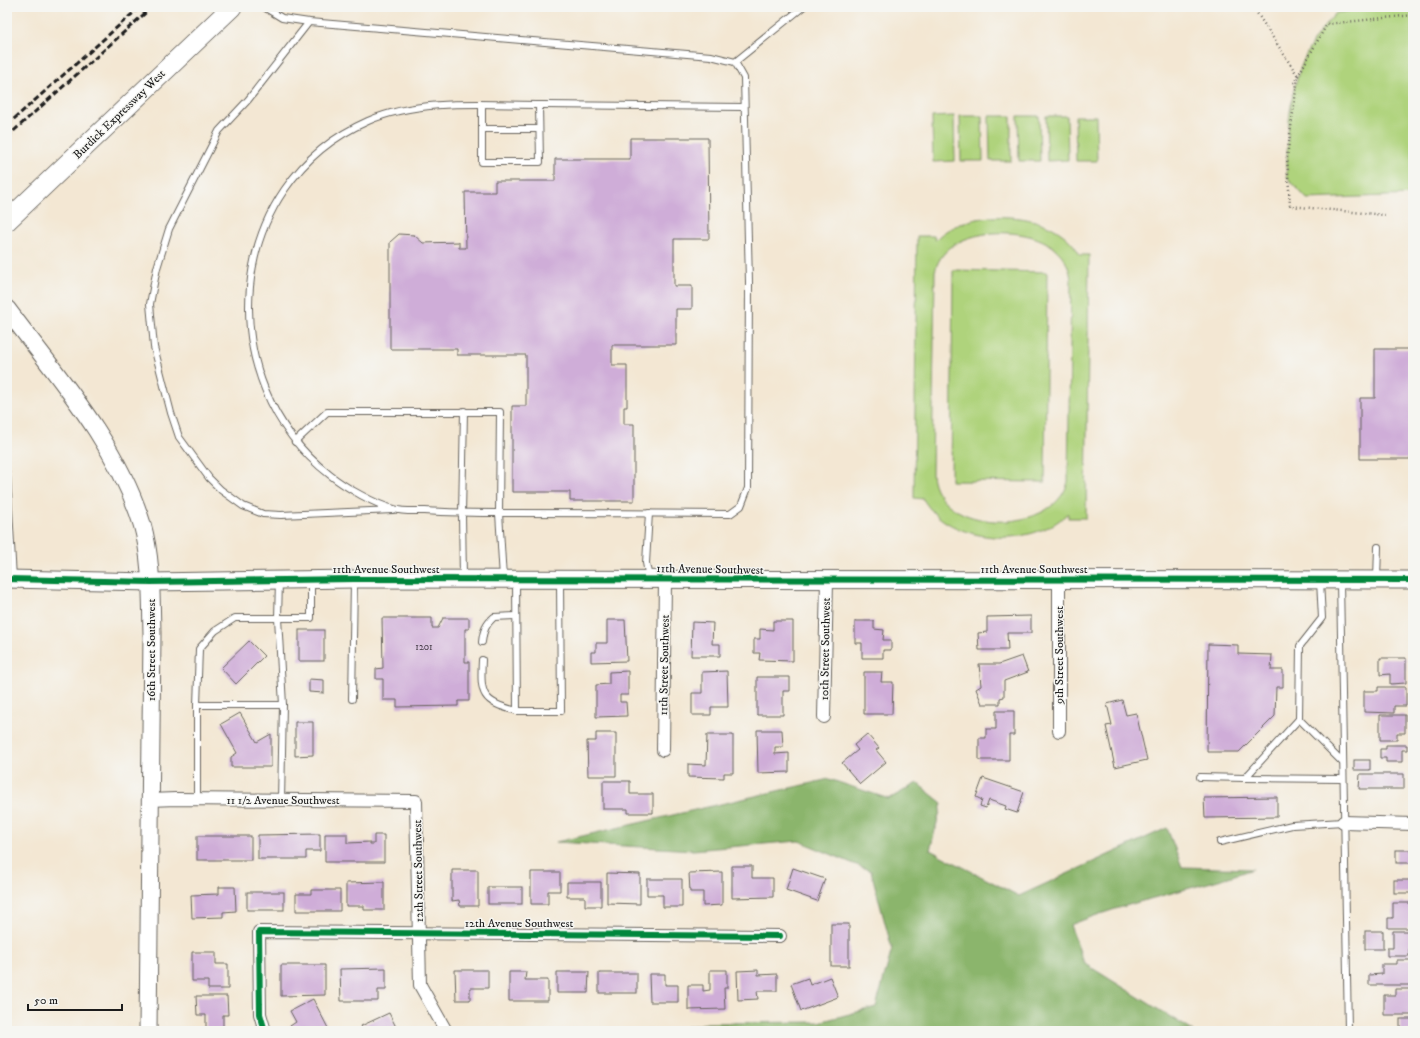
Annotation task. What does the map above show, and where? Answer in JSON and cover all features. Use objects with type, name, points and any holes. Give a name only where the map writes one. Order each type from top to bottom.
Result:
[{"type":"main road","name":"Burdick Expressway West","points":[[7,221],[232,7]]},
{"type":"street","name":"16th Street Southwest","points":[[7,310],[95,428],[114,459],[142,525],[151,582],[148,1031]]},
{"type":"street","name":"11th Avenue Southwest","points":[[10,579],[151,582],[310,581],[354,579],[1413,580]]},
{"type":"street","name":"11th Street Southwest","points":[[657,580],[663,750]]},
{"type":"street","name":"10th Street Southwest","points":[[824,717],[827,580]]},
{"type":"street","name":"9th Street Southwest","points":[[1059,580],[1059,731]]},
{"type":"street","name":"11 1/2 Avenue Southwest","points":[[150,800],[416,801]]},
{"type":"street","name":"12th Street Southwest","points":[[416,801],[420,985],[446,1031]]},
{"type":"street","points":[[1343,822],[1413,824]]},
{"type":"street","name":"12th Avenue Southwest","points":[[265,1031],[260,1014],[259,932],[780,936]]},
{"type":"lane","points":[[264,7],[282,18],[309,22],[672,52],[711,56],[735,62],[744,78],[749,282],[748,488],[741,506],[730,514],[462,514],[394,510],[281,515],[263,514],[243,506],[221,490],[209,478],[179,437],[171,413],[154,347],[150,304],[157,268],[169,229],[219,131],[248,100],[309,22]]},
{"type":"lane","points":[[735,62],[803,7]]},
{"type":"lane","points":[[482,105],[482,162],[540,162],[538,105]]},
{"type":"lane","points":[[394,510],[345,487],[317,465],[295,442],[270,404],[256,366],[248,319],[249,280],[260,238],[282,193],[310,159],[342,135],[368,121],[396,112],[434,106],[538,105],[744,107]]},
{"type":"lane","points":[[482,129],[539,129]]},
{"type":"lane","points":[[463,580],[462,514],[464,411]]},
{"type":"lane","points":[[295,442],[327,412],[500,412],[499,513],[516,616],[517,711]]},
{"type":"lane","points":[[7,474],[10,579]]},
{"type":"lane","points":[[649,513],[646,562],[657,580]]},
{"type":"lane","points":[[1377,579],[1378,547]]},
{"type":"lane","points":[[352,699],[354,579]]},
{"type":"lane","points":[[482,660],[481,678],[483,690],[488,700],[497,706],[517,711],[561,711],[560,579]]},
{"type":"lane","points":[[1245,778],[1299,719],[1300,646],[1322,618],[1320,579]]},
{"type":"lane","points":[[1340,579],[1342,779],[1348,1031]]},
{"type":"lane","points":[[279,581],[278,618],[283,705],[281,800]]},
{"type":"lane","points":[[198,799],[199,650],[215,632],[235,618],[311,618],[310,581]]},
{"type":"lane","points":[[482,642],[487,623],[494,617],[516,616]]},
{"type":"lane","points":[[198,705],[283,705]]},
{"type":"lane","points":[[1299,719],[1342,762]]},
{"type":"lane","points":[[1200,777],[1342,779]]},
{"type":"lane","points":[[1220,842],[1292,825],[1343,822]]},
{"type":"path","points":[[1253,7],[1297,78],[1287,157],[1290,206],[1385,215]]},
{"type":"path","points":[[1294,83],[1327,24],[1413,15]]},
{"type":"green space","points":[[1375,7],[1413,8],[1413,195],[1307,199],[1287,177],[1289,125],[1298,74],[1313,42],[1336,13]]},
{"type":"green space","points":[[954,116],[955,161],[933,162],[932,117]]},
{"type":"green space","points":[[960,116],[982,116],[983,161],[961,161]]},
{"type":"green space","points":[[989,116],[1011,116],[1011,161],[990,161]]},
{"type":"green space","points":[[1018,116],[1039,116],[1040,161],[1019,161]]},
{"type":"green space","points":[[1046,116],[1067,116],[1068,160],[1047,161]]},
{"type":"green space","points":[[1075,116],[1096,116],[1097,161],[1076,161]]},
{"type":"green space","points":[[983,218],[1017,218],[1042,223],[1064,235],[1073,244],[1080,255],[1089,255],[1086,518],[1068,518],[1068,513],[1052,525],[1034,533],[1013,537],[992,537],[971,533],[952,525],[935,514],[923,499],[914,498],[917,236],[934,236],[935,240],[947,230],[968,221]],"holes":[[[1005,233],[1031,236],[1042,241],[1053,247],[1061,255],[1068,266],[1071,279],[1068,482],[1058,500],[1041,512],[1020,519],[996,521],[973,517],[953,508],[939,494],[932,474],[935,271],[943,254],[957,243],[983,234]]]},
{"type":"green space","points":[[953,270],[1047,272],[1045,482],[951,481]]},
{"type":"green space","points":[[829,779],[889,799],[917,783],[942,803],[930,850],[1019,896],[1167,828],[1182,867],[1253,869],[1115,909],[1070,925],[1084,963],[1193,1031],[667,1031],[707,1023],[819,1022],[876,1007],[892,949],[871,871],[799,841],[693,850],[556,842]]},
{"type":"building","points":[[630,138],[708,138],[709,239],[674,239],[674,286],[692,286],[692,309],[676,309],[676,345],[612,345],[612,365],[627,365],[627,407],[624,407],[624,424],[634,424],[634,501],[570,501],[570,492],[512,492],[512,406],[526,406],[526,355],[457,355],[457,349],[390,349],[390,242],[399,234],[414,235],[423,243],[459,242],[459,248],[466,248],[465,192],[495,192],[495,181],[555,181],[555,159],[630,159]]},
{"type":"building","points":[[1375,349],[1413,349],[1413,459],[1360,459],[1360,398],[1375,398]]},
{"type":"building","points":[[1031,616],[1031,633],[1007,633],[1008,650],[979,650],[978,633],[987,632],[987,617]]},
{"type":"building","points":[[382,618],[432,618],[432,628],[438,628],[443,618],[469,618],[469,629],[465,629],[465,662],[469,662],[469,701],[458,701],[458,706],[397,707],[397,700],[383,700],[383,679],[376,679],[376,669],[383,668]]},
{"type":"building","points":[[607,620],[625,620],[627,661],[591,662],[591,652],[596,652],[596,643],[607,643]]},
{"type":"building","points":[[773,621],[793,621],[793,661],[759,660],[760,653],[754,653],[754,639],[760,639],[760,629],[773,630]]},
{"type":"building","points":[[855,621],[874,621],[874,629],[884,630],[883,640],[891,640],[891,650],[883,650],[883,658],[862,658],[862,643],[855,643]]},
{"type":"building","points":[[692,622],[713,623],[712,644],[720,644],[720,656],[691,656]]},
{"type":"building","points":[[299,630],[324,630],[324,661],[299,661]]},
{"type":"building","points":[[249,641],[264,656],[236,684],[221,668]]},
{"type":"building","points":[[1208,644],[1238,645],[1238,654],[1272,655],[1271,670],[1283,670],[1283,687],[1276,687],[1275,716],[1239,752],[1207,752]]},
{"type":"building","points":[[1022,656],[1028,672],[1004,681],[1004,697],[1000,698],[1000,704],[982,704],[976,689],[981,686],[979,664],[999,664]]},
{"type":"building","points":[[1380,658],[1406,658],[1406,683],[1390,684],[1390,674],[1380,675]]},
{"type":"building","points":[[628,671],[628,695],[620,695],[620,702],[626,702],[627,716],[596,717],[596,685],[609,684],[609,672]]},
{"type":"building","points":[[727,671],[728,707],[711,707],[711,715],[692,715],[692,693],[702,693],[702,672]]},
{"type":"building","points":[[864,672],[882,672],[881,682],[893,682],[892,714],[864,714]]},
{"type":"building","points":[[757,677],[790,677],[790,691],[783,691],[783,715],[757,715]]},
{"type":"building","points":[[309,679],[324,680],[324,693],[309,692]]},
{"type":"building","points":[[1378,687],[1406,687],[1406,706],[1394,706],[1394,713],[1364,712],[1364,691],[1378,691]]},
{"type":"building","points":[[1122,700],[1126,715],[1136,713],[1147,760],[1115,767],[1106,726],[1112,725],[1107,704]]},
{"type":"building","points":[[996,711],[1014,711],[1014,735],[1009,735],[1009,760],[979,760],[979,738],[986,738],[986,729],[996,729]]},
{"type":"building","points":[[240,713],[257,742],[271,734],[271,767],[231,767],[231,757],[237,753],[221,724]]},
{"type":"building","points":[[1380,715],[1405,715],[1405,733],[1397,733],[1397,740],[1380,740]]},
{"type":"building","points":[[295,722],[313,722],[313,755],[295,756]]},
{"type":"building","points":[[757,730],[782,730],[783,747],[775,747],[775,754],[789,753],[789,772],[758,773]]},
{"type":"building","points":[[596,733],[616,733],[616,776],[588,776],[587,741],[596,741]]},
{"type":"building","points":[[867,734],[879,748],[876,750],[886,762],[860,784],[842,763],[858,750],[854,745]]},
{"type":"building","points":[[707,735],[733,735],[733,773],[724,773],[724,778],[688,777],[688,764],[706,765]]},
{"type":"building","points":[[1386,745],[1407,745],[1407,750],[1402,750],[1402,762],[1386,762],[1386,758],[1380,758],[1380,749],[1386,749]]},
{"type":"building","points":[[1354,760],[1370,760],[1370,770],[1354,770]]},
{"type":"building","points":[[1360,774],[1404,774],[1404,789],[1359,789]]},
{"type":"building","points":[[983,778],[1024,792],[1017,813],[1005,809],[1006,806],[989,800],[986,808],[980,806],[982,800],[976,797]]},
{"type":"building","points":[[603,781],[630,781],[630,794],[653,794],[653,813],[628,813],[628,809],[603,809]]},
{"type":"building","points":[[1277,797],[1277,817],[1205,818],[1204,798]]},
{"type":"building","points":[[320,834],[320,851],[306,851],[306,859],[258,859],[258,835]]},
{"type":"building","points":[[325,834],[347,834],[347,843],[370,842],[370,844],[374,844],[374,835],[384,835],[384,862],[325,862]]},
{"type":"building","points":[[197,836],[251,836],[251,860],[197,860]]},
{"type":"building","points":[[1396,850],[1413,850],[1413,863],[1396,863]]},
{"type":"building","points":[[732,866],[752,866],[752,878],[773,878],[773,897],[732,898]]},
{"type":"building","points":[[793,868],[825,879],[817,901],[786,890]]},
{"type":"building","points":[[452,870],[478,870],[478,906],[460,906],[459,900],[452,901]]},
{"type":"building","points":[[531,872],[560,872],[560,891],[548,891],[548,904],[531,904]]},
{"type":"building","points":[[722,872],[722,905],[703,906],[703,892],[690,892],[689,873]]},
{"type":"building","points":[[607,873],[640,874],[640,904],[607,903]]},
{"type":"building","points":[[647,879],[682,879],[682,907],[663,907],[663,895],[647,895]]},
{"type":"building","points":[[1394,880],[1413,880],[1413,893],[1394,893]]},
{"type":"building","points":[[384,882],[384,910],[364,910],[364,906],[346,906],[346,883]]},
{"type":"building","points":[[567,882],[601,882],[601,906],[585,906],[585,897],[567,897]]},
{"type":"building","points":[[219,887],[235,887],[236,911],[223,912],[223,917],[192,918],[191,895],[219,894]]},
{"type":"building","points":[[488,887],[522,887],[522,904],[488,904]]},
{"type":"building","points":[[311,890],[340,890],[340,911],[296,911],[296,894],[311,894]]},
{"type":"building","points":[[247,892],[284,892],[284,910],[247,910]]},
{"type":"building","points":[[1393,903],[1413,903],[1413,922],[1409,922],[1409,928],[1388,928],[1388,918],[1393,918]]},
{"type":"building","points":[[831,924],[849,924],[849,966],[831,966]]},
{"type":"building","points":[[1365,931],[1383,931],[1383,949],[1365,949]]},
{"type":"building","points":[[1393,931],[1413,931],[1413,949],[1409,949],[1409,956],[1387,956],[1387,948],[1393,948]]},
{"type":"building","points":[[192,952],[216,952],[216,964],[228,964],[228,989],[208,989],[208,981],[192,981]]},
{"type":"building","points":[[1397,960],[1413,960],[1413,985],[1369,985],[1369,975],[1382,974],[1382,964],[1397,964]]},
{"type":"building","points":[[281,965],[325,965],[325,995],[281,996]]},
{"type":"building","points":[[386,968],[386,990],[378,990],[378,1001],[341,1001],[340,969]]},
{"type":"building","points":[[455,970],[488,970],[488,988],[470,988],[470,1000],[456,1000]]},
{"type":"building","points":[[710,970],[727,970],[727,988],[724,988],[725,1009],[688,1010],[688,985],[703,985],[703,991],[710,990]]},
{"type":"building","points":[[758,970],[758,975],[777,974],[777,991],[757,991],[758,999],[738,1000],[737,971]]},
{"type":"building","points":[[509,972],[526,972],[525,980],[548,980],[548,1001],[509,1001]]},
{"type":"building","points":[[557,972],[589,972],[588,993],[557,993]]},
{"type":"building","points":[[599,973],[637,973],[637,993],[599,993]]},
{"type":"building","points":[[649,974],[665,974],[665,985],[678,985],[678,1002],[650,1002]]},
{"type":"building","points":[[830,977],[838,997],[801,1011],[791,984],[808,978],[810,985]]},
{"type":"building","points":[[1395,989],[1413,989],[1413,1015],[1384,1015],[1384,995],[1395,995]]},
{"type":"building","points":[[196,996],[227,996],[228,1015],[223,1015],[223,1031],[206,1031],[206,1015],[197,1015]]},
{"type":"building","points":[[313,999],[329,1030],[292,1031],[290,1026],[296,1022],[290,1011]]},
{"type":"building","points":[[389,1013],[398,1031],[364,1031],[361,1026]]},
{"type":"building","points":[[1400,1019],[1413,1019],[1413,1031],[1400,1031]]},
{"type":"railway","points":[[7,125],[140,7]]},
{"type":"railway","points":[[7,137],[152,7]]},
{"type":"cycle path","points":[[7,579],[151,582],[354,579],[1413,580]]},
{"type":"cycle path","points":[[265,1031],[260,1014],[259,932],[780,936]]}]
